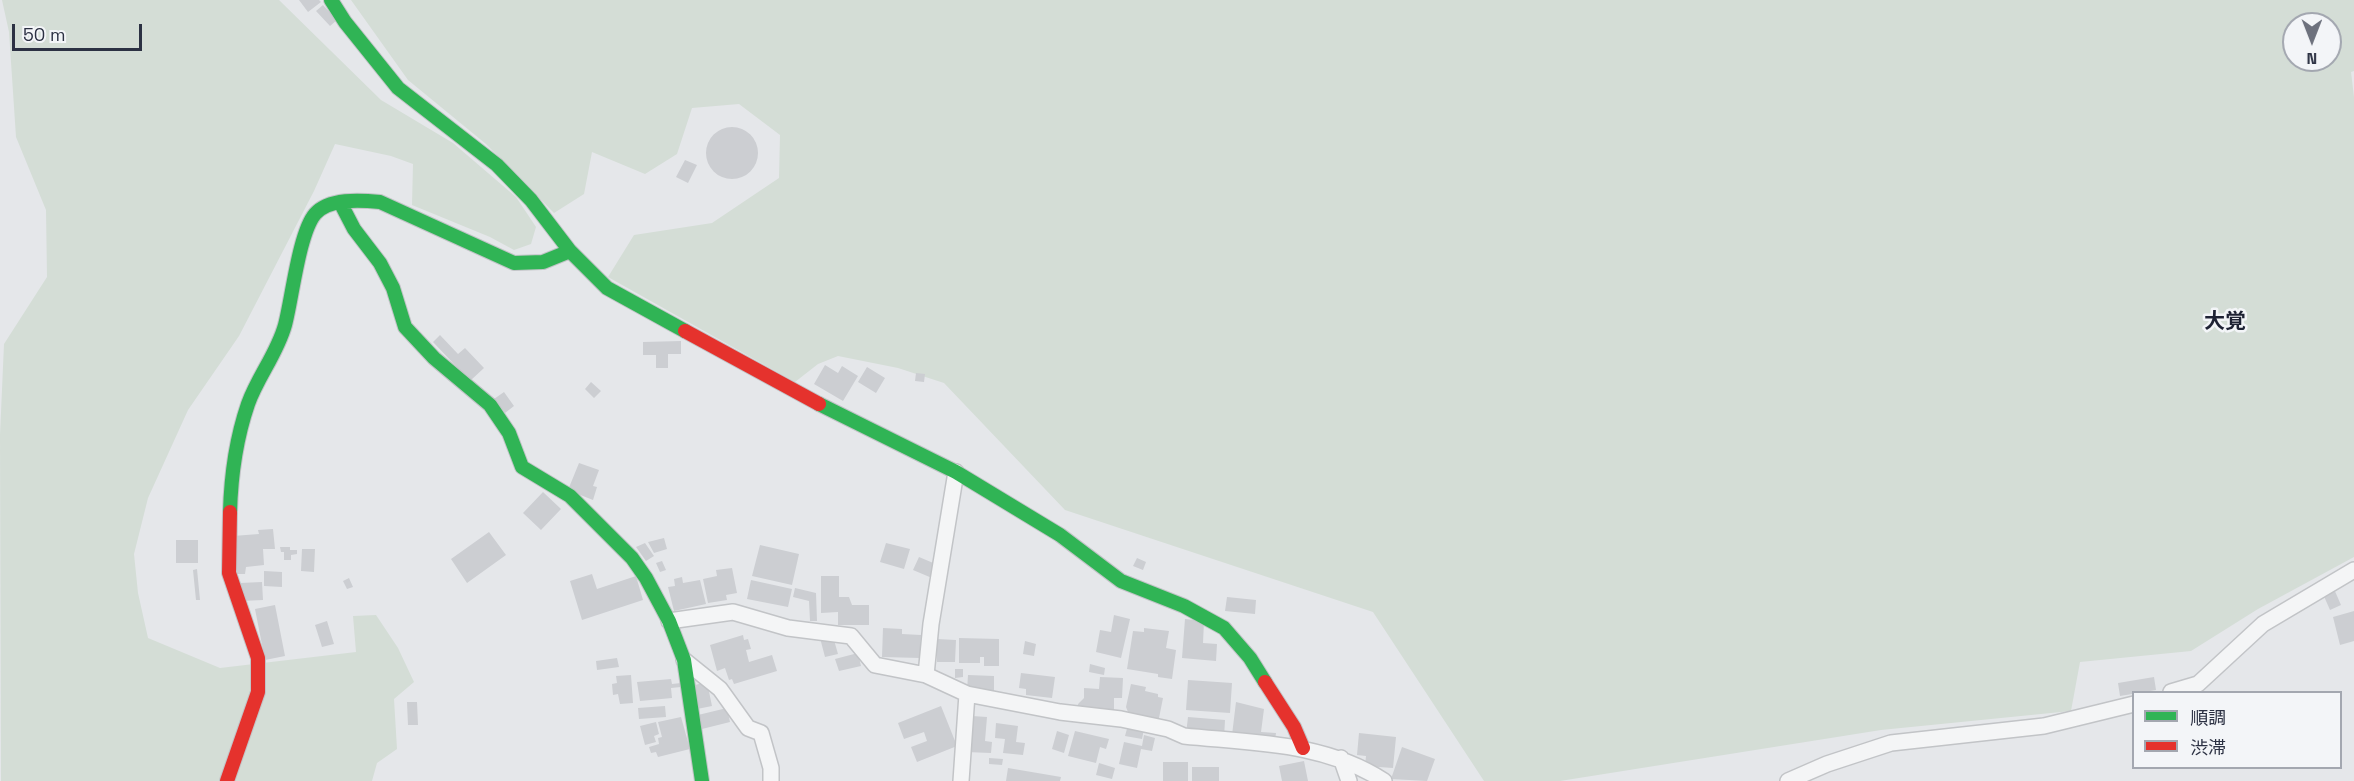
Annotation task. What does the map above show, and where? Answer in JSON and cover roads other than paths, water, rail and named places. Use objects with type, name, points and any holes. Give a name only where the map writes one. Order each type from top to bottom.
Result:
[{"type":"street","points":[[331,0],[345,22],[398,88],[497,165],[531,200],[570,251],[607,288],[834,412],[956,472],[1060,535],[1121,581],[1184,606],[1224,628],[1250,658],[1294,727],[1303,748]]},
{"type":"street","points":[[226,781],[258,692],[258,658],[229,573],[231,480],[239,435],[249,402],[275,354],[285,325],[307,228],[315,214],[330,204],[340,202],[363,200],[380,202],[514,263],[526,265],[546,263],[570,251]]},
{"type":"street","points":[[340,202],[354,229],[380,263],[393,288],[405,327],[434,358],[498,415],[509,434],[522,467],[570,496],[632,558],[646,578],[669,621],[684,660],[702,781]]},
{"type":"street","points":[[926,675],[931,624],[956,472]]},
{"type":"street","points":[[2177,691],[2198,684],[2263,624],[2354,570]]},
{"type":"street","points":[[669,621],[733,612],[788,628],[851,636],[875,665],[926,675],[967,694],[1060,712],[1144,724],[1168,729],[1184,736],[1303,748],[1341,758],[1384,781]]},
{"type":"street","points":[[684,660],[720,689],[748,728],[761,733],[771,768],[771,781]]},
{"type":"street","points":[[961,781],[967,694]]},
{"type":"street","points":[[1788,781],[1827,764],[1891,743],[2044,726],[2132,704]]},
{"type":"street","points":[[1341,758],[1349,781]]},
{"type":"district","name":"大覚","points":[[2225,322]]}]
